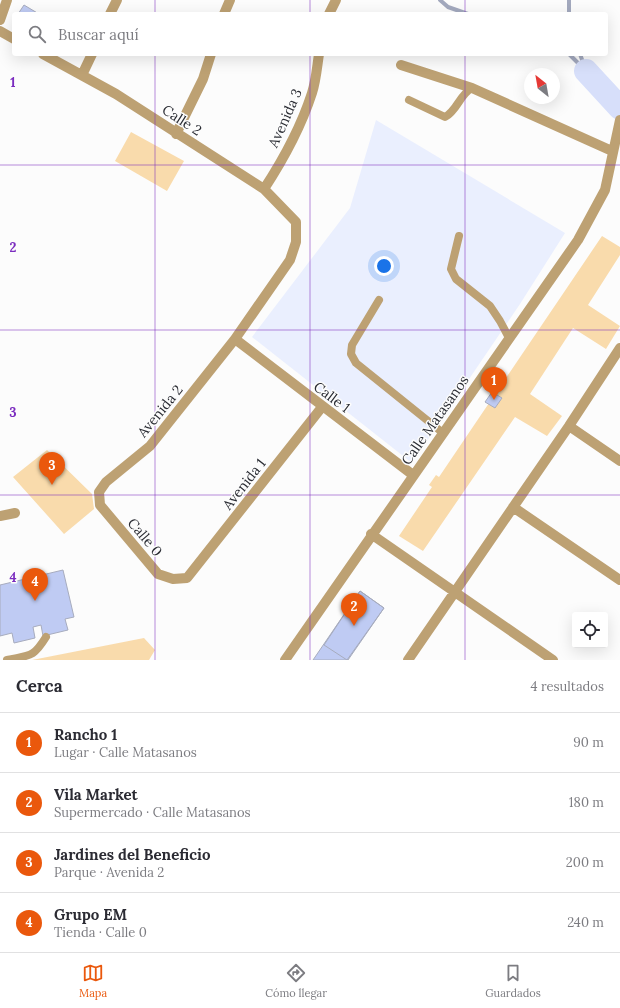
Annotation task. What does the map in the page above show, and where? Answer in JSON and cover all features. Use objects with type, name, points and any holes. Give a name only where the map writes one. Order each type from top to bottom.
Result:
[{"type":"street","points":[[0,20],[7,0]]},
{"type":"street","points":[[111,12],[117,0]]},
{"type":"street","points":[[225,12],[230,0]]},
{"type":"street","points":[[330,12],[336,0]]},
{"type":"street","points":[[0,31],[12,38]]},
{"type":"street","name":"Calle 2","points":[[47,56],[82,75],[264,189],[296,222]]},
{"type":"street","points":[[82,75],[91,56]]},
{"type":"street","points":[[176,134],[204,79],[210,56]]},
{"type":"street","name":"Avenida 3","points":[[264,189],[276,170],[294,135],[312,93],[319,56]]},
{"type":"street","points":[[400,65],[472,88],[612,151]]},
{"type":"street","name":"Calle Matasanos","points":[[285,660],[371,534],[586,227],[604,190],[620,121]]},
{"type":"street","name":"Avenida 2","points":[[99,492],[106,482],[150,446],[236,339],[290,260],[296,242],[296,222]]},
{"type":"street","name":"Calle 1","points":[[236,339],[322,407],[413,475]]},
{"type":"street","points":[[408,660],[514,507],[620,348]]},
{"type":"street","name":"Avenida 1","points":[[187,578],[322,407]]},
{"type":"street","points":[[569,426],[620,461]]},
{"type":"street","name":"Calle 0","points":[[99,492],[100,505],[158,574],[173,579],[187,578]]},
{"type":"street","points":[[514,507],[620,580]]},
{"type":"street","points":[[0,516],[15,513]]},
{"type":"street","points":[[371,534],[553,660]]},
{"type":"lane","points":[[409,100],[445,117],[450,114],[463,94],[472,88]]},
{"type":"lane","points":[[459,236],[451,269],[456,279],[490,306],[509,338]]},
{"type":"lane","points":[[379,300],[352,345],[351,354],[356,363],[443,433]]},
{"type":"lane","points":[[7,660],[30,655],[38,651],[46,637]]},
{"type":"shaded area","points":[[376,120],[565,233],[520,304],[412,463],[252,337],[350,208]]},
{"type":"shaded area","points":[[131,132],[184,161],[167,191],[115,161]]},
{"type":"shaded area","points":[[602,236],[620,247],[620,255],[588,305],[620,326],[606,349],[573,328],[530,394],[562,416],[547,436],[515,417],[423,551],[399,536],[432,487],[429,485],[436,475],[439,477]]},
{"type":"shaded area","points":[[47,450],[92,494],[94,509],[64,534],[13,477]]},
{"type":"shaded area","points":[[144,638],[155,650],[149,660],[32,660]]},
{"type":"building","points":[[24,5],[36,12],[19,12]]},
{"type":"building","points":[[492,392],[502,398],[495,408],[485,402]]},
{"type":"building","points":[[63,570],[74,617],[65,619],[68,630],[43,636],[41,625],[33,627],[35,638],[14,643],[12,633],[0,636],[0,585]]},
{"type":"building","points":[[360,591],[384,608],[347,660],[324,645]]},
{"type":"building","points":[[360,591],[384,608],[348,660],[313,660]]},
{"type":"waterway","points":[[440,0],[448,7],[462,12]]},
{"type":"waterway","points":[[569,0],[569,12]]},
{"type":"waterway","points":[[571,56],[586,71]]},
{"type":"waterway","points":[[581,56],[585,68]]},
{"type":"waterway","points":[[586,71],[620,108]]},
{"type":"place","name":"Rancho 1","points":[[494,400]]},
{"type":"place","name":"Jardines del Beneficio","points":[[52,485]]},
{"type":"place","name":"Grupo EM","points":[[35,601]]},
{"type":"place","name":"Vila Market","points":[[354,626]]}]
